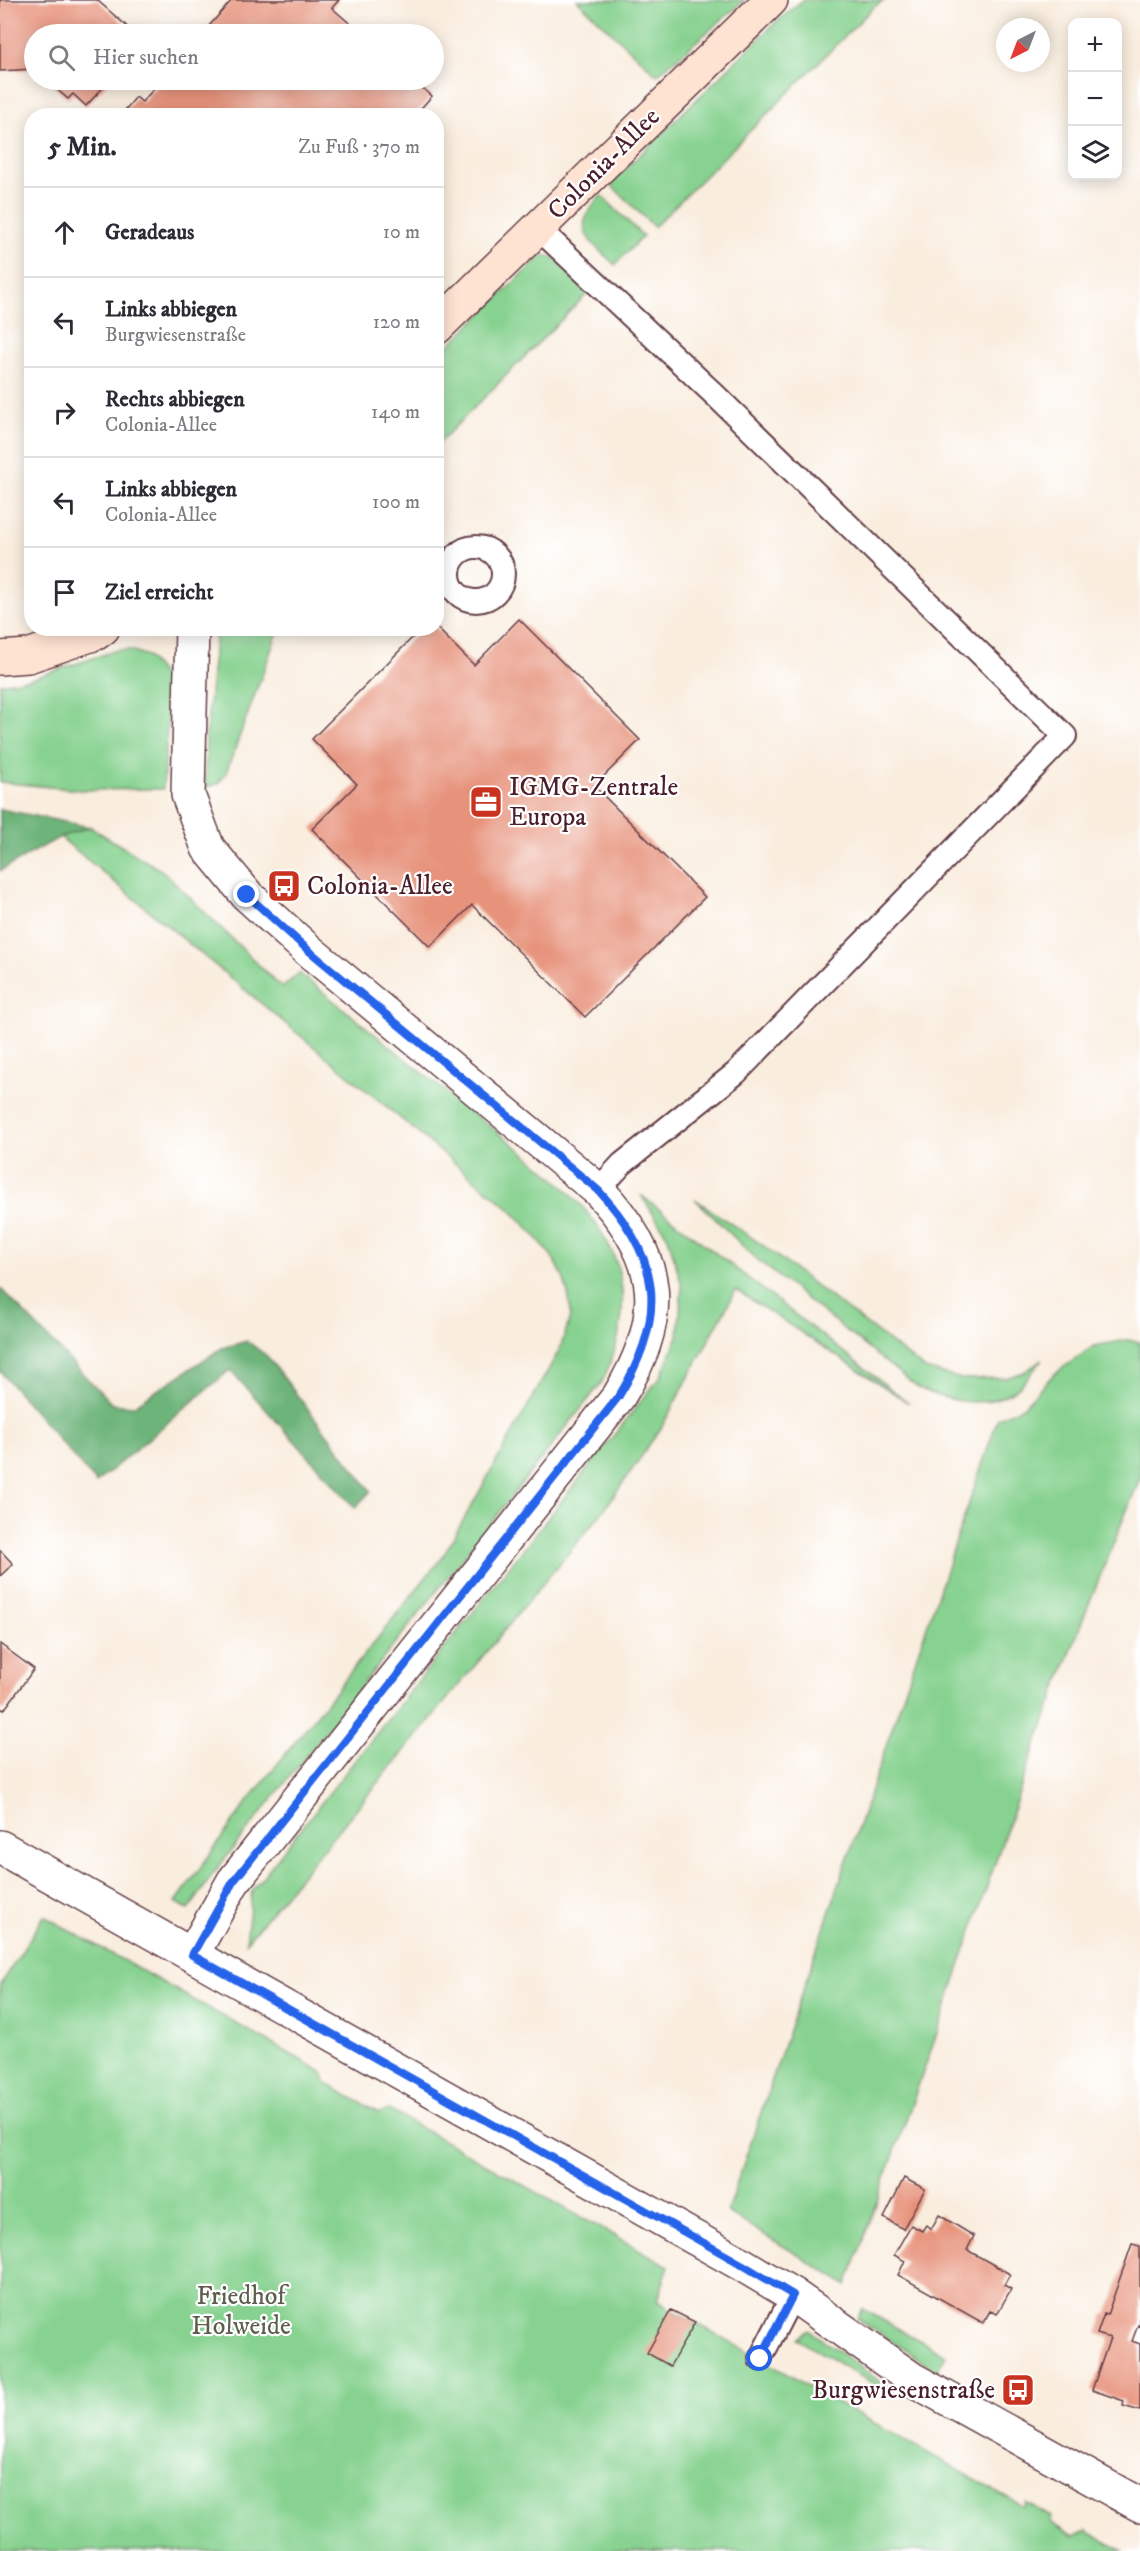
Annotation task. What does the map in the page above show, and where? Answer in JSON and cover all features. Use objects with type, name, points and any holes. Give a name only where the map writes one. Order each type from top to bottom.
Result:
[{"type":"main road","name":"Colonia-Allee","points":[[444,320],[771,0]]},
{"type":"main road","points":[[0,658],[28,656],[87,636]]},
{"type":"street","points":[[192,1955],[233,1882],[612,1405],[638,1366],[650,1330],[652,1288],[642,1248],[619,1212],[598,1190],[293,937],[247,895],[208,848],[188,795],[194,654],[193,636]]},
{"type":"street","points":[[0,1847],[733,2259],[793,2295],[912,2379],[1140,2505]]},
{"type":"lane","points":[[539,229],[733,412],[1065,736],[736,1073],[622,1164],[598,1190]]},
{"type":"lane","points":[[760,2359],[793,2295]]},
{"type":"green space","points":[[577,0],[745,0],[657,75]]},
{"type":"green space","points":[[803,0],[885,0],[875,6],[654,227],[610,184],[775,23]]},
{"type":"green space","points":[[601,195],[643,236],[615,265],[590,241],[584,226],[591,207]]},
{"type":"green space","points":[[542,255],[558,258],[594,287],[444,438],[444,350]]},
{"type":"green space","points":[[215,636],[276,636],[226,773],[219,783],[205,788],[206,738]]},
{"type":"green space","points":[[117,650],[131,650],[147,656],[167,681],[169,698],[163,789],[80,790],[0,782],[0,684],[30,679]]},
{"type":"green space","points":[[0,809],[90,827],[60,837],[0,871]]},
{"type":"green space","points":[[90,827],[164,872],[282,988],[299,973],[547,1172],[587,1213],[603,1235],[615,1259],[622,1290],[618,1337],[602,1382],[213,1874],[189,1910],[176,1902],[245,1805],[443,1556],[560,1349],[570,1317],[569,1297],[559,1268],[551,1255],[510,1209],[60,837]]},
{"type":"green space","points":[[641,1195],[909,1403],[736,1290],[661,1428],[604,1510],[246,1942],[252,1890],[661,1376],[678,1336],[682,1286],[668,1237]]},
{"type":"green space","points":[[695,1199],[761,1244],[925,1369],[962,1379],[1006,1378],[1024,1372],[1042,1360],[1017,1388],[1002,1397],[990,1400],[966,1402],[953,1400],[918,1388],[754,1257]]},
{"type":"green space","points":[[0,1288],[112,1404],[133,1406],[222,1348],[247,1341],[267,1356],[371,1491],[355,1508],[230,1370],[96,1483],[0,1371]]},
{"type":"green space","points":[[1127,1340],[1140,1342],[1140,1478],[1084,1616],[1029,1763],[941,2022],[847,2285],[727,2212],[998,1418],[1023,1407],[1054,1374],[1094,1346]]},
{"type":"green space","name":"Friedhof Holweide","points":[[44,1916],[324,2073],[324,2080],[329,2085],[379,2113],[389,2110],[669,2266],[657,2301],[1024,2507],[1026,2502],[1051,2517],[1049,2522],[1073,2537],[1086,2530],[1123,2551],[0,2551],[0,1986]]},
{"type":"green space","points":[[863,2309],[946,2355],[937,2371],[857,2319]]},
{"type":"green space","points":[[809,2330],[893,2391],[892,2395],[798,2339]]},
{"type":"building","points":[[0,0],[97,0],[124,24],[24,24],[24,70],[0,71]]},
{"type":"building","points":[[232,0],[339,0],[332,8],[350,24],[211,24]]},
{"type":"building","points":[[58,90],[101,90],[86,106],[73,94],[68,99]]},
{"type":"building","points":[[153,90],[425,90],[432,96],[421,108],[127,108],[136,97],[142,102]]},
{"type":"building","points":[[519,619],[640,740],[594,786],[705,897],[585,1017],[472,905],[430,947],[312,829],[357,784],[312,739],[414,636],[444,635],[474,665]]},
{"type":"building","points":[[0,1550],[13,1564],[0,1576]]},
{"type":"building","points":[[0,1644],[34,1669],[4,1710],[0,1708]]},
{"type":"building","points":[[904,2178],[925,2189],[903,2229],[884,2218]]},
{"type":"building","points":[[939,2215],[974,2236],[967,2250],[1010,2274],[1004,2285],[1011,2289],[997,2314],[990,2311],[983,2323],[898,2275],[905,2261],[894,2255],[911,2225],[922,2231],[926,2225],[931,2229]]},
{"type":"building","points":[[1132,2244],[1140,2246],[1140,2326],[1138,2325],[1132,2341],[1140,2344],[1140,2411],[1123,2406],[1124,2401],[1092,2390],[1110,2338],[1097,2334],[1104,2314],[1107,2315]]},
{"type":"building","points":[[671,2310],[695,2322],[670,2366],[647,2353]]},
{"type":"place","name":"IGMG-Zentrale Europa","points":[[486,802]]},
{"type":"place","name":"Colonia-Allee","points":[[284,886]]},
{"type":"place","name":"Burgwiesenstraße","points":[[1018,2390]]},
{"type":"route","points":[[247,895],[308,950],[598,1190],[619,1212],[642,1248],[652,1288],[650,1330],[638,1366],[619,1396],[233,1882],[192,1955],[793,2295],[760,2359]]}]
